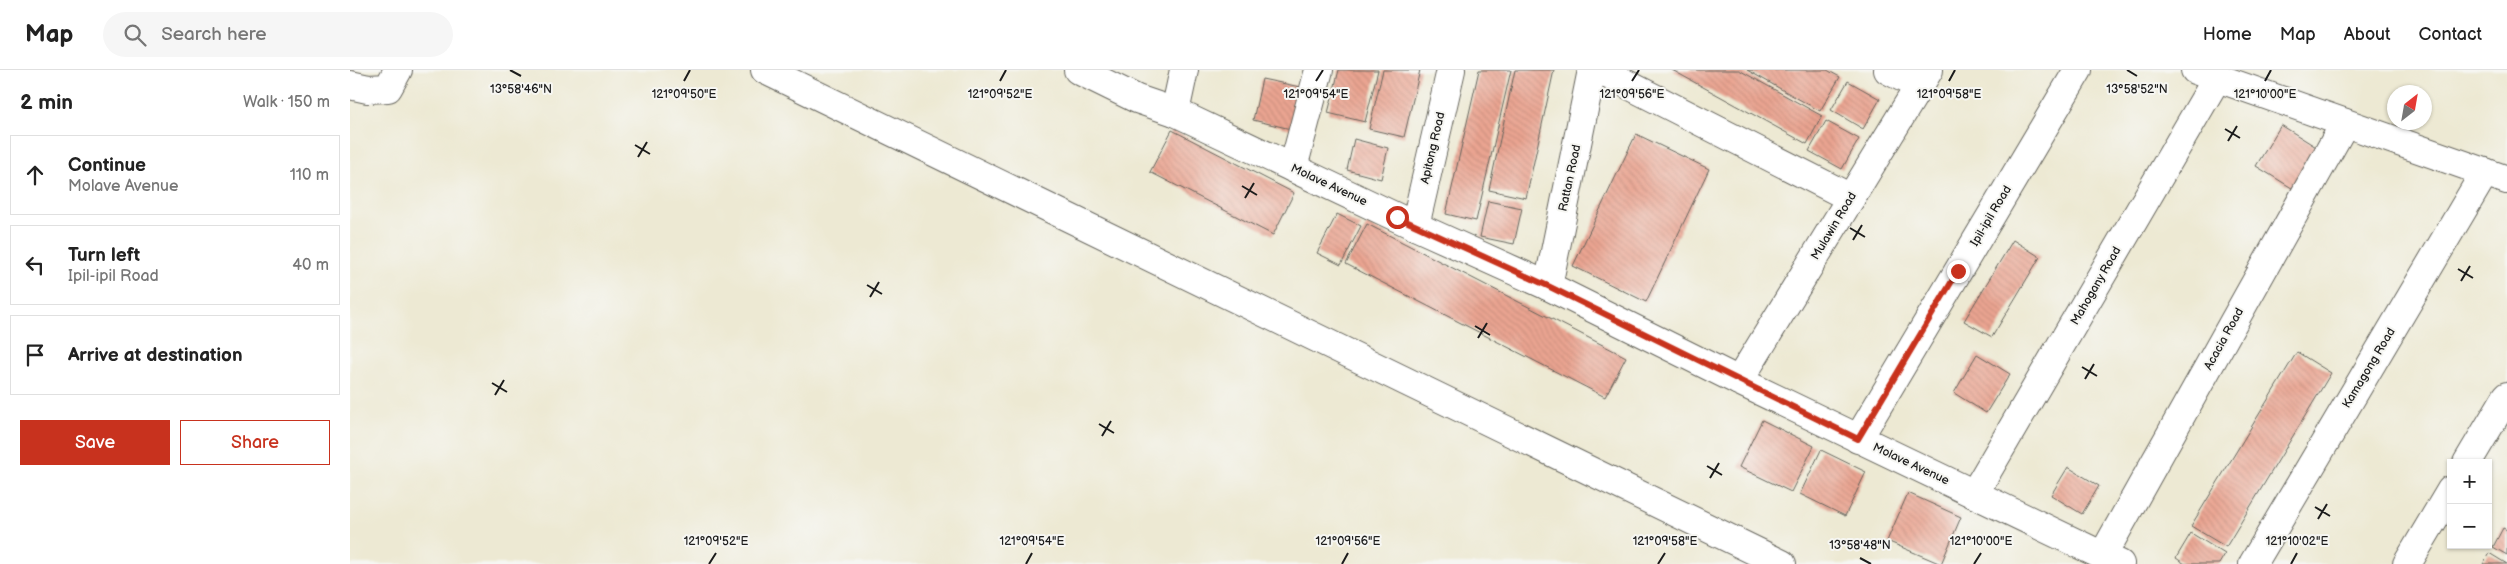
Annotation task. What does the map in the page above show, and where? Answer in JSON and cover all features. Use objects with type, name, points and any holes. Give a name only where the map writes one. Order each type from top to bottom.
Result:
[{"type":"street","points":[[350,85],[368,88],[388,88],[398,70]]},
{"type":"street","points":[[765,70],[1782,564]]},
{"type":"street","name":"Molave Avenue","points":[[1078,70],[1137,99],[1174,112],[1415,226],[1548,286],[1858,439],[2111,560]]},
{"type":"street","points":[[1174,112],[1184,70]]},
{"type":"street","points":[[1293,168],[1319,70]]},
{"type":"street","name":"Apitong Road","points":[[1415,226],[1451,70]]},
{"type":"street","name":"Rattan Road","points":[[1548,286],[1592,70]]},
{"type":"street","points":[[1599,70],[1851,198]]},
{"type":"street","points":[[1888,70],[1924,78]]},
{"type":"street","name":"Ipil-ipil Road","points":[[1858,439],[2078,70]]},
{"type":"street","points":[[2206,74],[2496,176]]},
{"type":"street","name":"Mahogany Road","points":[[1974,494],[2206,74]]},
{"type":"street","name":"Mulawin Road","points":[[1739,381],[1924,78]]},
{"type":"street","name":"Acacia Road","points":[[2111,560],[2345,123]]},
{"type":"street","name":"Kamagong Road","points":[[2254,564],[2496,176]]},
{"type":"street","points":[[2469,459],[2507,396]]},
{"type":"street","points":[[2407,564],[2447,497]]},
{"type":"building","points":[[1339,70],[1378,70],[1365,122],[1328,113]]},
{"type":"building","points":[[1383,70],[1420,70],[1404,137],[1369,129]]},
{"type":"building","points":[[1479,70],[1511,70],[1476,221],[1446,214]]},
{"type":"building","points":[[1515,70],[1554,70],[1526,198],[1489,190]]},
{"type":"building","points":[[1672,70],[1739,70],[1822,116],[1807,144]]},
{"type":"building","points":[[1747,70],[1827,70],[1840,77],[1820,111]]},
{"type":"building","points":[[1262,79],[1305,88],[1295,130],[1253,120]]},
{"type":"building","points":[[1848,81],[1880,99],[1863,129],[1831,110]]},
{"type":"building","points":[[1826,121],[1859,139],[1842,169],[1809,151]]},
{"type":"building","points":[[2281,125],[2321,150],[2295,190],[2256,166]]},
{"type":"building","points":[[1172,130],[1294,193],[1273,235],[1150,172]]},
{"type":"building","points":[[1636,134],[1709,169],[1646,302],[1573,266]]},
{"type":"building","points":[[1354,139],[1388,148],[1381,179],[1347,170]]},
{"type":"building","points":[[1488,201],[1522,208],[1514,244],[1480,237]]},
{"type":"building","points":[[1337,214],[1361,226],[1341,265],[1317,253]]},
{"type":"building","points":[[1367,224],[1626,357],[1605,397],[1346,264]]},
{"type":"building","points":[[2013,240],[2040,257],[1992,337],[1964,321]]},
{"type":"building","points":[[2297,352],[2331,373],[2226,547],[2191,526]]},
{"type":"building","points":[[1977,354],[2010,374],[1986,413],[1954,393]]},
{"type":"building","points":[[1762,420],[1814,446],[1791,492],[1739,467]]},
{"type":"building","points":[[1821,450],[1866,472],[1845,516],[1800,494]]},
{"type":"building","points":[[2068,467],[2099,486],[2082,514],[2051,495]]},
{"type":"building","points":[[1908,493],[1961,517],[1941,564],[1887,541]]},
{"type":"building","points":[[2503,528],[2507,530],[2507,555],[2493,547]]},
{"type":"building","points":[[2191,533],[2225,554],[2219,564],[2185,564],[2176,558]]},
{"type":"building","points":[[2489,553],[2507,564],[2483,564]]},
{"type":"route","points":[[1397,217],[1548,286],[1858,439],[1958,271]]}]
